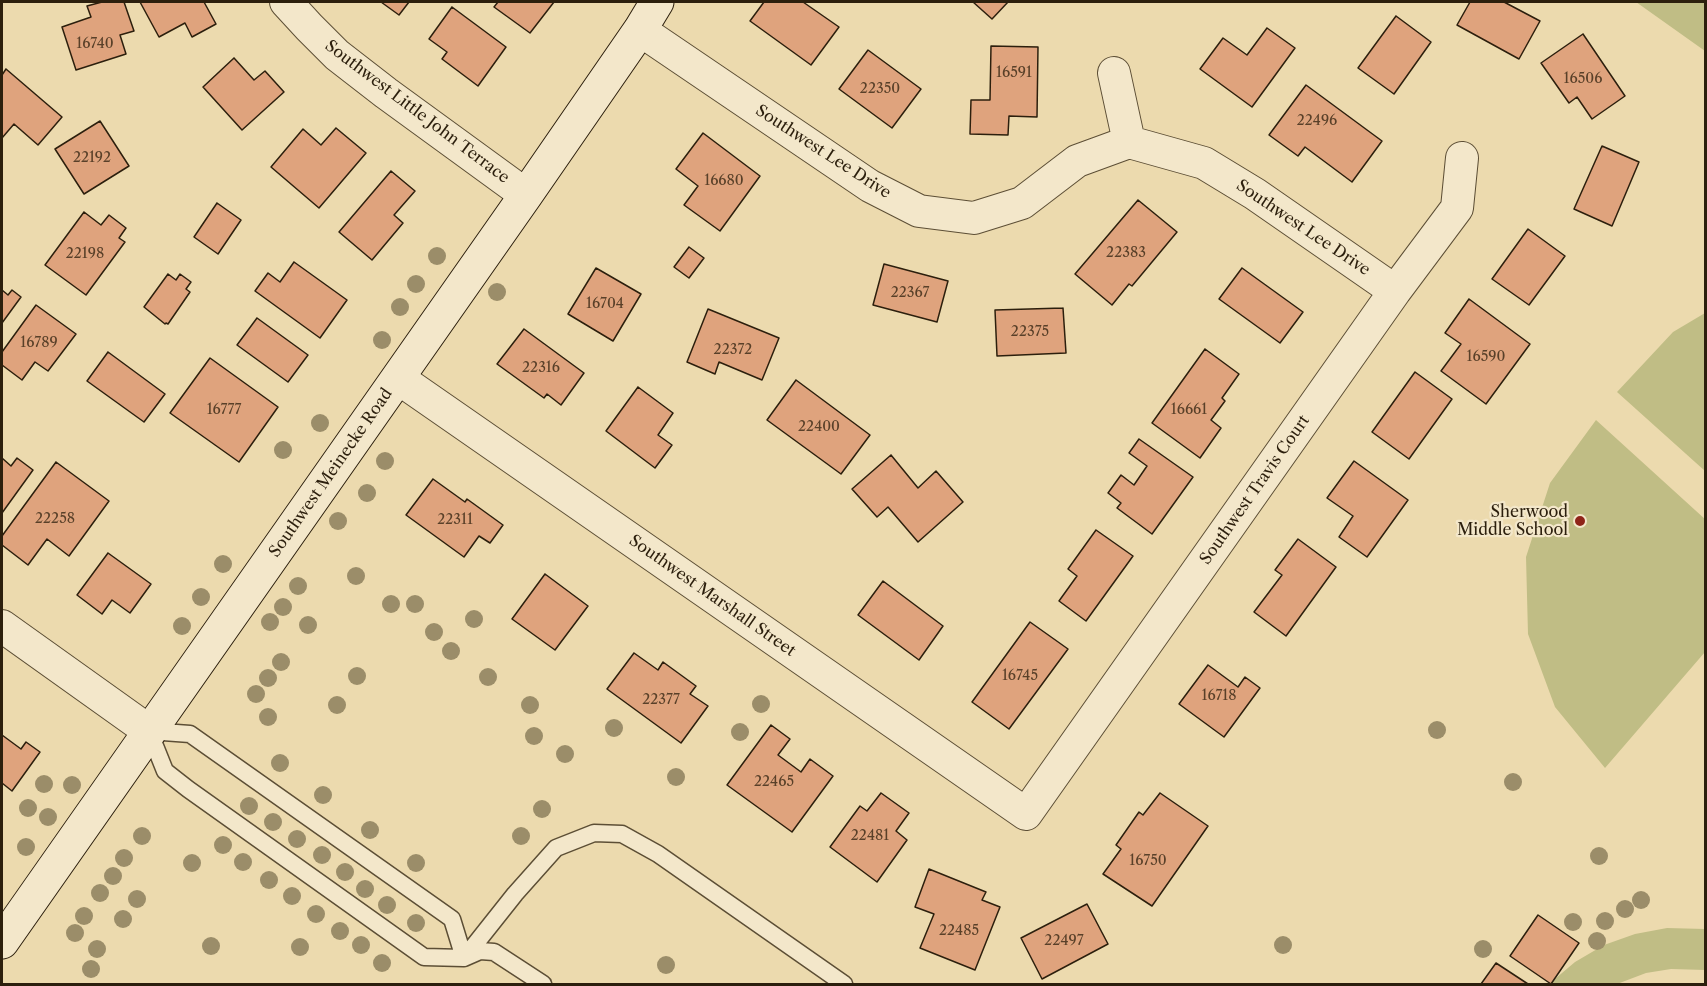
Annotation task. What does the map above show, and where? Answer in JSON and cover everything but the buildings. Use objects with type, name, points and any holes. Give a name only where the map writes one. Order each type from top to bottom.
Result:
[{"type":"main road","name":"Southwest Meinecke Road","points":[[2,942],[526,195],[657,2]]},
{"type":"street","name":"Southwest Little John Terrace","points":[[286,2],[337,55],[526,195]]},
{"type":"street","name":"Southwest Lee Drive","points":[[640,30],[870,186],[919,211],[974,218],[1022,203],[1077,161],[1129,142],[1204,162],[1255,194],[1395,291]]},
{"type":"street","points":[[1114,73],[1129,142]]},
{"type":"street","name":"Southwest Travis Court","points":[[1026,814],[1395,291],[1457,208],[1462,158]]},
{"type":"street","name":"Southwest Marshall Street","points":[[398,378],[1026,814]]},
{"type":"street","points":[[2,626],[149,731]]},
{"type":"lane","points":[[464,958],[452,919],[190,734],[149,731],[165,771],[424,957],[464,958],[480,951],[494,952],[543,984]]},
{"type":"lane","points":[[464,958],[515,894],[556,848],[594,832],[622,834],[658,854],[844,984]]},
{"type":"shaded area","points":[[1636,2],[1705,2],[1705,51]]},
{"type":"shaded area","points":[[1705,313],[1705,471],[1617,392],[1673,332]]},
{"type":"shaded area","points":[[1596,420],[1706,520],[1705,652],[1605,768],[1555,707],[1528,634],[1526,557],[1550,483]]},
{"type":"shaded area","points":[[1667,928],[1705,929],[1705,970],[1671,969],[1646,973],[1617,984],[1549,984],[1575,962],[1604,945],[1635,934]]},
{"type":"place","name":"Sherwood Middle School","points":[[1580,521]]}]
